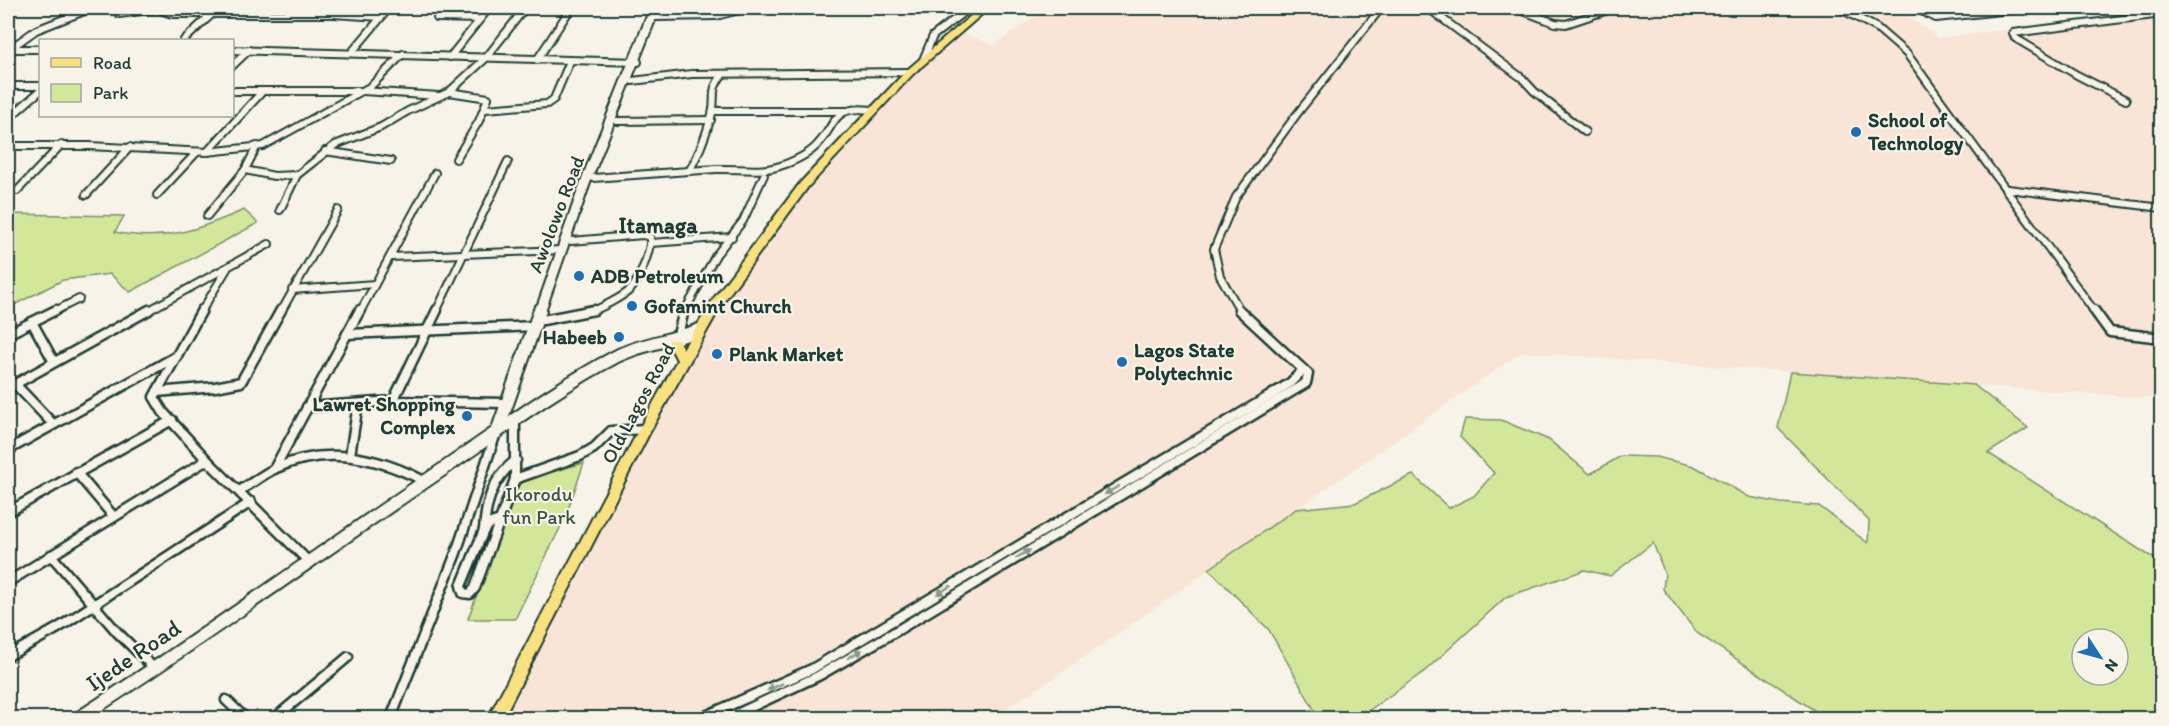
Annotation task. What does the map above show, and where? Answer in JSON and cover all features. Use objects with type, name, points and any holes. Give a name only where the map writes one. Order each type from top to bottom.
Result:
[{"type":"main road","name":"Old Lagos Road","points":[[495,718],[699,330],[764,237],[804,185],[910,72],[985,8]]},
{"type":"main road","name":"Awolowo Road","points":[[496,433],[561,250],[657,11]]},
{"type":"main road","name":"Awolowo Road","points":[[515,421],[513,402],[593,178],[632,81],[635,62]]},
{"type":"main road","points":[[212,632],[308,561],[515,421],[621,360],[650,347],[676,341],[699,330]]},
{"type":"main road","points":[[676,341],[693,342]]},
{"type":"main road","points":[[676,341],[683,359]]},
{"type":"main road","points":[[212,632],[496,433]]},
{"type":"main road","name":"Ijede Road","points":[[79,718],[212,632]]},
{"type":"main road","name":"Ijede Road","points":[[91,718],[212,632]]},
{"type":"street","points":[[8,50],[36,30],[82,9],[92,8]]},
{"type":"street","points":[[333,14],[339,8]]},
{"type":"street","points":[[352,52],[389,8]]},
{"type":"street","points":[[442,8],[437,18],[480,19]]},
{"type":"street","points":[[450,57],[489,8]]},
{"type":"street","points":[[280,210],[297,175],[325,151],[355,136],[381,127],[408,111],[449,92],[486,58],[525,8]]},
{"type":"street","points":[[537,60],[571,8]]},
{"type":"street","points":[[693,16],[699,8]]},
{"type":"street","points":[[657,11],[693,16],[732,13],[747,8]]},
{"type":"street","points":[[923,60],[933,36],[969,8]]},
{"type":"street","points":[[728,718],[818,676],[1097,511],[1306,383],[1308,374],[1237,308],[1220,276],[1214,249],[1236,197],[1308,99],[1381,8]]},
{"type":"street","points":[[1428,8],[1522,78],[1534,91],[1585,132]]},
{"type":"street","points":[[1515,8],[1555,23],[1566,24],[1614,8]]},
{"type":"street","points":[[1839,8],[1878,28],[1907,54],[2008,189],[2110,332],[2162,338]]},
{"type":"street","points":[[1915,8],[1936,18],[2029,8]]},
{"type":"street","points":[[1981,8],[1990,12]]},
{"type":"street","points":[[2110,8],[2127,11],[2142,8]]},
{"type":"street","points":[[119,14],[163,9],[172,14],[333,14],[381,17]]},
{"type":"street","points":[[185,39],[212,14]]},
{"type":"street","points":[[2126,100],[2077,75],[2015,38],[2013,33],[2162,14]]},
{"type":"street","points":[[8,50],[39,50]]},
{"type":"street","points":[[234,50],[635,62]]},
{"type":"street","points":[[234,64],[249,50]]},
{"type":"street","points":[[8,146],[130,147],[207,152],[257,146],[269,143],[363,91],[378,81],[403,54]]},
{"type":"street","points":[[485,109],[542,105],[551,102],[570,61]]},
{"type":"street","points":[[632,81],[692,74],[910,72]]},
{"type":"street","points":[[690,171],[702,150],[711,120],[714,85],[723,74]]},
{"type":"street","points":[[8,86],[39,89]]},
{"type":"street","points":[[8,119],[39,90]]},
{"type":"street","points":[[234,91],[261,93],[363,91],[441,96]]},
{"type":"street","points":[[449,92],[488,98],[477,126],[467,138],[456,159]]},
{"type":"street","points":[[207,152],[261,93]]},
{"type":"street","points":[[713,111],[845,111],[858,108],[872,110]]},
{"type":"street","points":[[593,178],[690,171],[766,169],[780,166],[813,149],[831,124],[845,111]]},
{"type":"street","points":[[617,121],[711,120]]},
{"type":"street","points":[[17,191],[61,145]]},
{"type":"street","points":[[207,216],[245,170],[257,146]]},
{"type":"street","points":[[86,195],[130,147]]},
{"type":"street","points":[[325,151],[391,161]]},
{"type":"street","points":[[157,195],[197,152]]},
{"type":"street","points":[[393,401],[508,161]]},
{"type":"street","points":[[245,170],[274,176],[297,175]]},
{"type":"street","points":[[274,469],[435,173]]},
{"type":"street","points":[[676,341],[686,308],[716,255],[743,221],[764,175]]},
{"type":"street","points":[[2008,189],[2162,208]]},
{"type":"street","points":[[157,392],[181,388],[230,387],[241,382],[338,210]]},
{"type":"street","points":[[543,320],[593,311],[631,289],[643,266],[651,237],[643,235],[571,241]]},
{"type":"street","points":[[651,243],[732,237]]},
{"type":"street","points":[[53,424],[11,386],[269,244]]},
{"type":"street","points":[[391,257],[561,250]]},
{"type":"street","points":[[227,269],[154,397],[156,404],[200,448],[207,460],[308,561]]},
{"type":"street","points":[[292,290],[375,284]]},
{"type":"street","points":[[8,334],[79,299]]},
{"type":"street","points":[[32,322],[54,362]]},
{"type":"street","points":[[347,334],[534,326]]},
{"type":"street","points":[[8,450],[178,356]]},
{"type":"street","points":[[701,718],[812,669],[1268,397],[1299,377],[1303,370]]},
{"type":"street","points":[[307,407],[393,401],[506,403]]},
{"type":"street","points":[[350,455],[358,404]]},
{"type":"street","points":[[8,512],[172,420]]},
{"type":"street","points":[[515,421],[516,460],[515,479],[475,588],[467,595],[463,593],[461,586],[484,530],[488,495],[503,470],[516,460]]},
{"type":"street","points":[[515,479],[580,456],[615,430],[645,429]]},
{"type":"street","points":[[391,718],[456,553],[496,433]]},
{"type":"street","points":[[240,491],[274,469],[324,455],[350,455],[389,464],[424,481]]},
{"type":"street","points":[[8,582],[207,460]]},
{"type":"street","points":[[76,472],[114,517]]},
{"type":"street","points":[[8,656],[93,606],[251,502]]},
{"type":"street","points":[[484,530],[491,523],[501,520]]},
{"type":"street","points":[[51,555],[93,606],[135,652],[155,669]]},
{"type":"street","points":[[275,718],[348,657]]},
{"type":"street","points":[[226,700],[245,718]]},
{"type":"shaded area","name":"Lagos State Polytechnic","points":[[1047,8],[1897,8],[1938,38],[2161,11],[2161,399],[1522,352],[1054,678],[991,718],[505,718],[659,417],[707,330],[755,252],[832,159],[917,69],[961,33],[994,45]]},
{"type":"green space","points":[[244,210],[258,223],[130,292],[110,274],[63,280],[8,308],[8,214],[124,216],[115,232],[150,236],[197,228]]},
{"type":"green space","points":[[1790,372],[1974,385],[2028,428],[1988,453],[2161,563],[2161,718],[1826,718],[1697,633],[1663,589],[1665,574],[1653,543],[1610,576],[1585,570],[1506,597],[1425,671],[1358,718],[1319,718],[1269,630],[1209,569],[1296,509],[1355,503],[1413,475],[1449,508],[1474,496],[1494,473],[1460,437],[1465,419],[1501,420],[1549,440],[1590,474],[1621,456],[1656,457],[1694,466],[1749,497],[1781,503],[1819,506],[1868,543],[1869,521],[1778,428]]},
{"type":"green space","name":"Ikorodu fun Park","points":[[584,463],[565,518],[515,619],[468,619],[517,481]]},
{"type":"place","name":"School of Technology","points":[[1856,132]]},
{"type":"place","name":"ADB Petroleum","points":[[579,276]]},
{"type":"place","name":"Gofamint Church","points":[[632,306]]},
{"type":"place","name":"Habeeb","points":[[619,337]]},
{"type":"place","name":"Plank Market","points":[[717,354]]},
{"type":"place","name":"Lagos State Polytechnic","points":[[1122,362]]},
{"type":"place","name":"Lawret Shopping Complex","points":[[467,416]]},
{"type":"district","name":"Itamaga","points":[[658,225]]}]
